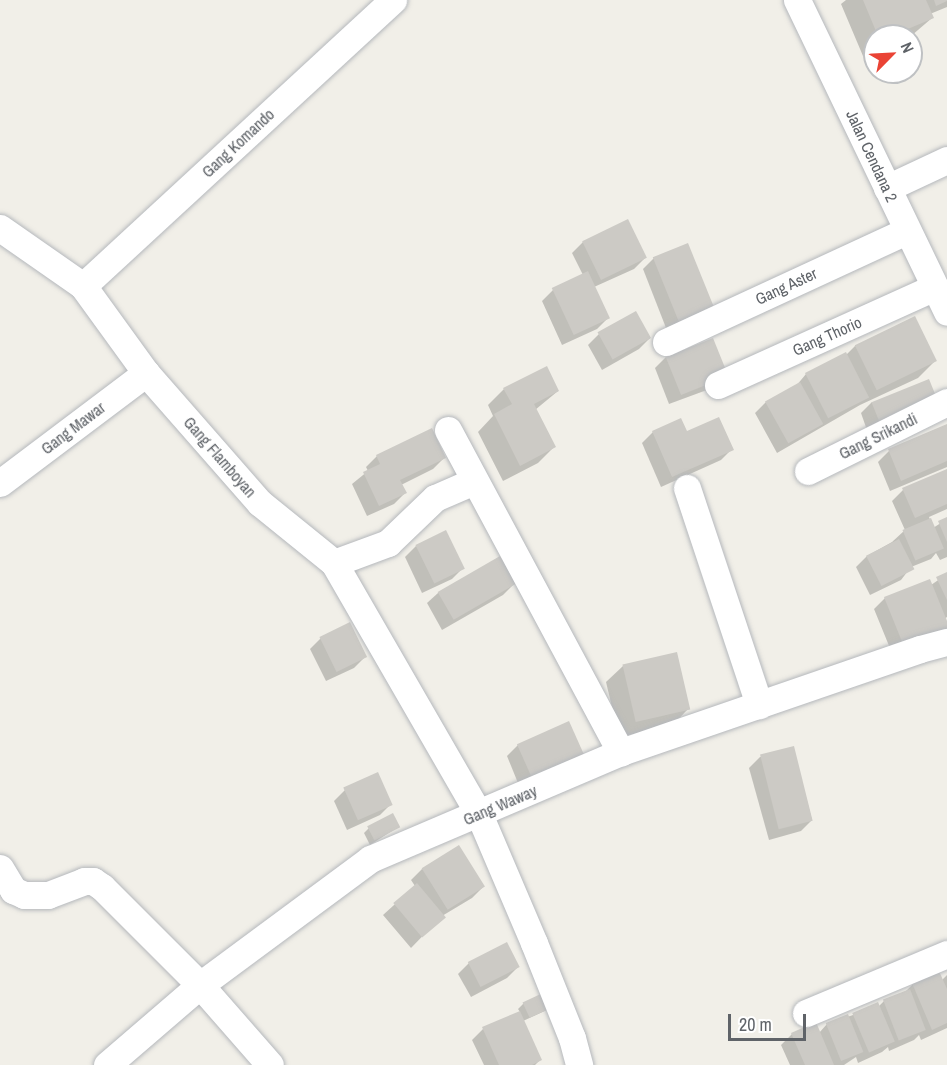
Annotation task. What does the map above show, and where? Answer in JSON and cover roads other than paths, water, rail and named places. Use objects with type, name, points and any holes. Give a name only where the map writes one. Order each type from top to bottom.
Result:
[{"type":"street","name":"Gang Komando","points":[[83,286],[393,0]]},
{"type":"street","name":"Jalan Cendana 2","points":[[797,0],[906,231],[947,312]]},
{"type":"street","points":[[887,188],[947,160]]},
{"type":"street","name":"Gang Flamboyan","points":[[0,228],[83,286],[146,373],[260,502],[334,563]]},
{"type":"street","name":"Gang Aster","points":[[666,342],[906,231]]},
{"type":"street","name":"Gang Thorio","points":[[718,385],[935,287]]},
{"type":"street","name":"Gang Mawar","points":[[0,483],[146,373]]},
{"type":"street","name":"Gang Srikandi","points":[[808,471],[947,402]]},
{"type":"street","points":[[448,430],[621,752]]},
{"type":"street","points":[[474,481],[435,498],[388,543],[334,563],[479,814],[555,996],[579,1065]]},
{"type":"street","points":[[687,488],[759,705]]},
{"type":"street","name":"Gang Waway","points":[[107,1065],[200,985],[369,859],[621,752],[947,642]]},
{"type":"street","points":[[0,868],[13,890],[24,895],[48,896],[84,881],[93,881],[102,887],[200,985],[270,1065]]},
{"type":"street","points":[[806,1013],[947,954]]}]
